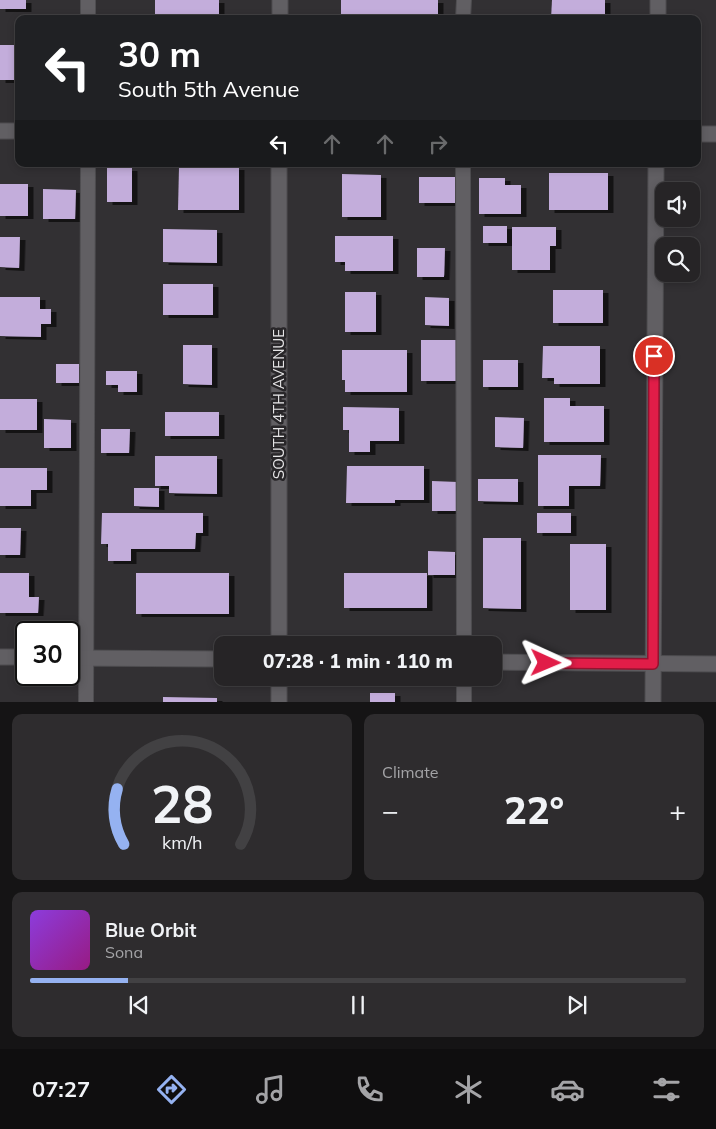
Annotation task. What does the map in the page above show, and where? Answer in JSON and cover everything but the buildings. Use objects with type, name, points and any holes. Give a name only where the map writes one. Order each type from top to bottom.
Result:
[{"type":"street","points":[[280,0],[280,15]]},
{"type":"street","points":[[658,0],[658,15]]},
{"type":"street","points":[[0,131],[15,131]]},
{"type":"street","points":[[701,134],[716,134]]},
{"type":"street","name":"SOUTH 4TH AVENUE","points":[[279,167],[279,636]]},
{"type":"street","points":[[653,702],[656,167]]},
{"type":"street","points":[[0,657],[15,657]]},
{"type":"street","points":[[80,658],[214,659]]},
{"type":"street","points":[[502,662],[716,664]]},
{"type":"street","points":[[279,686],[279,702]]},
{"type":"lane","points":[[88,0],[88,15]]},
{"type":"lane","points":[[464,0],[464,15]]},
{"type":"lane","points":[[86,702],[88,167]]},
{"type":"lane","points":[[463,167],[464,636]]},
{"type":"lane","points":[[464,686],[464,702]]},
{"type":"route","points":[[546,663],[653,664],[654,356]]}]
